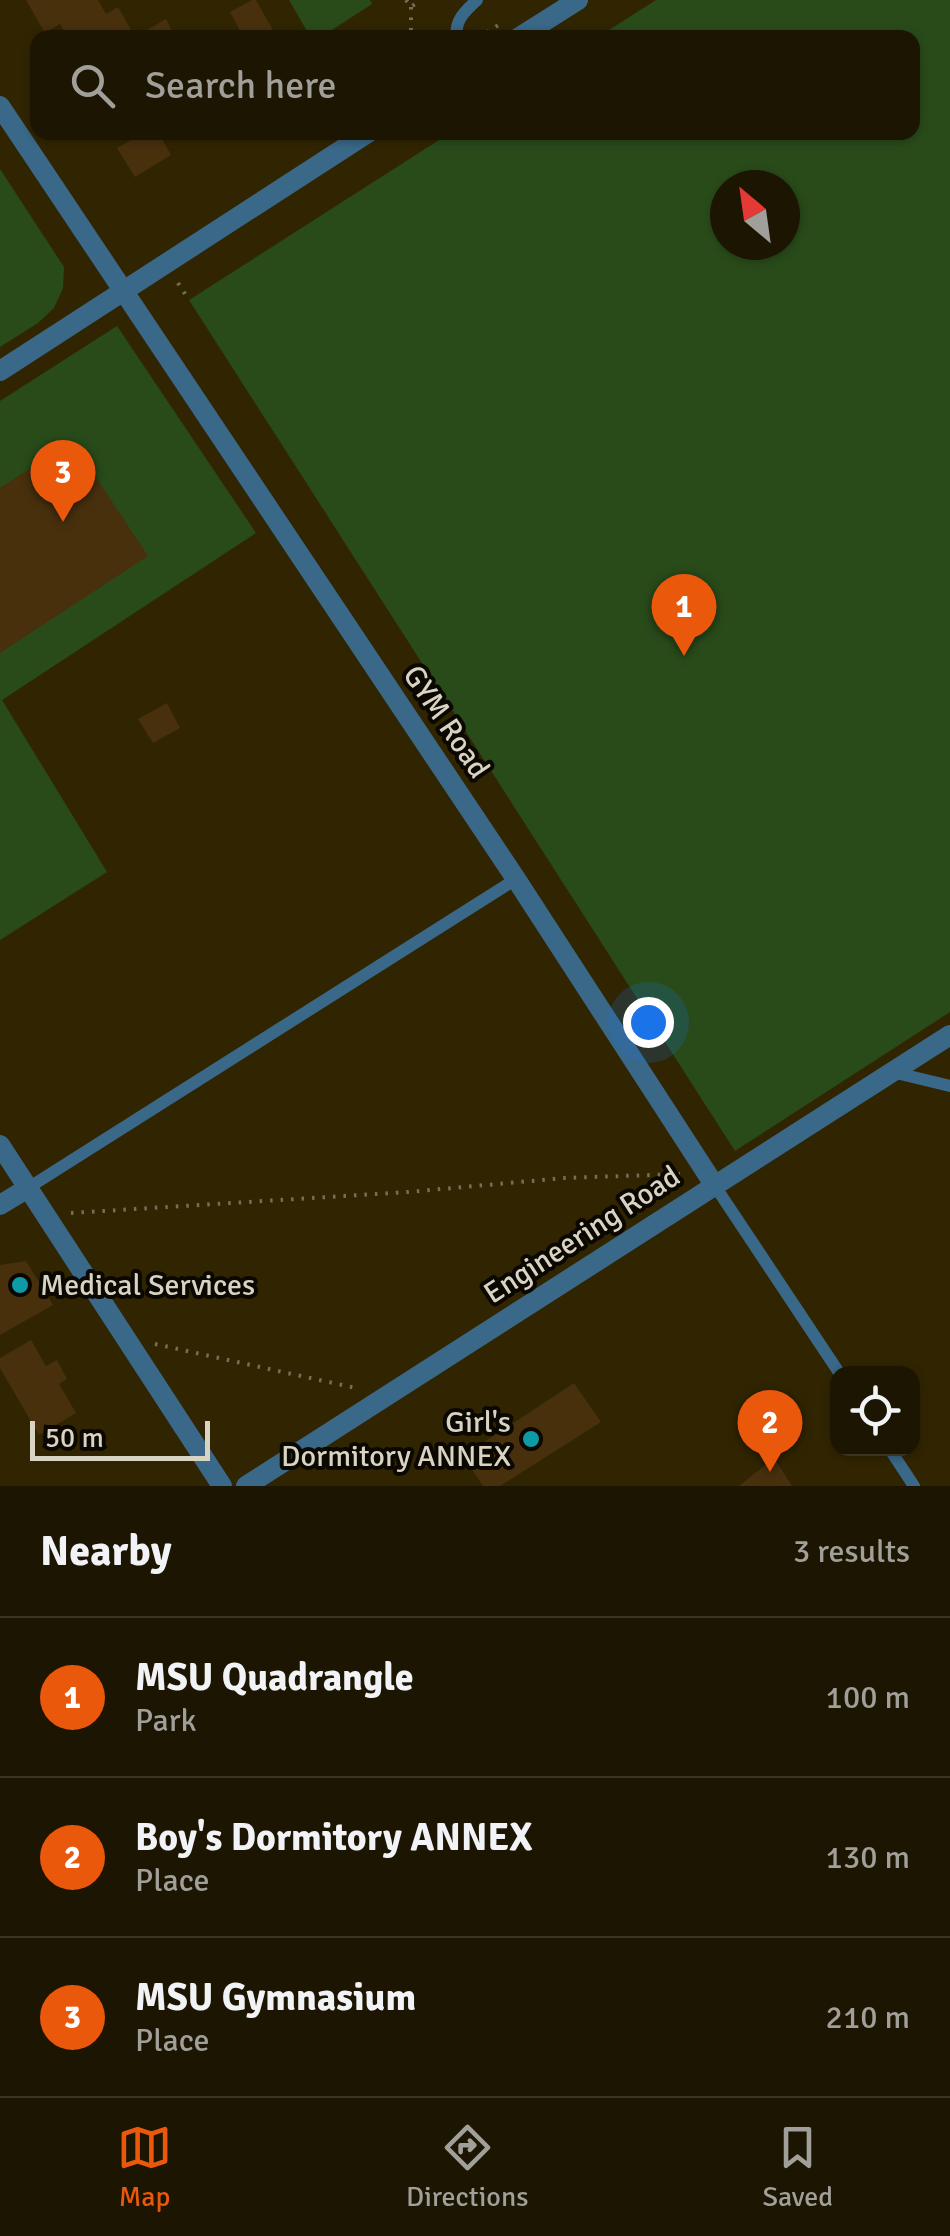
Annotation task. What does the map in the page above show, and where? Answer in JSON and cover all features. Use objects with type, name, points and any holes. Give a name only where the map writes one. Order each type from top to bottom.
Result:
[{"type":"street","points":[[531,30],[578,0]]},
{"type":"street","name":"GYM Road","points":[[0,106],[516,879],[711,1179]]},
{"type":"street","points":[[0,371],[357,140]]},
{"type":"street","name":"Engineering Road","points":[[246,1486],[711,1179],[950,1035]]},
{"type":"street","points":[[0,1146],[222,1486]]},
{"type":"street","points":[[0,1204],[28,1188]]},
{"type":"lane","points":[[455,30],[460,16],[477,0]]},
{"type":"lane","points":[[28,1188],[516,879]]},
{"type":"lane","points":[[892,1072],[950,1086]]},
{"type":"lane","name":"GYM Road","points":[[711,1179],[835,1366]]},
{"type":"lane","points":[[895,1456],[914,1486]]},
{"type":"path","points":[[406,0],[411,7],[412,30]]},
{"type":"path","points":[[411,7],[421,0]]},
{"type":"path","points":[[46,1214],[408,1192],[564,1178],[711,1179]]},
{"type":"path","points":[[126,1338],[387,1395]]},
{"type":"shaded area","points":[[0,0],[950,0],[950,1486],[0,1486]]},
{"type":"green space","points":[[289,0],[370,0],[372,4],[332,30],[306,30]]},
{"type":"green space","points":[[656,0],[950,0],[950,1012],[735,1151],[189,300],[439,140],[920,140],[920,30],[609,30]]},
{"type":"green space","points":[[0,169],[64,267],[63,288],[54,308],[0,347]]},
{"type":"green space","points":[[117,326],[256,533],[2,700],[107,872],[0,940],[0,401]]},
{"type":"building","points":[[26,0],[98,0],[106,14],[118,7],[131,30],[63,30],[60,24],[43,30]]},
{"type":"building","points":[[256,0],[273,30],[240,30],[230,12]]},
{"type":"building","points":[[166,19],[172,30],[147,30]]},
{"type":"building","points":[[131,140],[163,140],[171,155],[135,177],[117,148]]},
{"type":"building","points":[[72,441],[148,556],[0,653],[0,488]]},
{"type":"building","points":[[167,703],[180,728],[153,743],[138,719]]},
{"type":"building","name":"Medical Services","points":[[26,1261],[53,1305],[0,1335],[0,1265]]},
{"type":"building","points":[[31,1340],[46,1366],[57,1360],[67,1379],[59,1384],[76,1413],[39,1435],[0,1368],[0,1358]]},
{"type":"building","name":"Girl's Dormitory ANNEX","points":[[574,1383],[601,1422],[500,1486],[483,1486],[463,1456]]},
{"type":"building","points":[[774,1458],[792,1486],[739,1486]]},
{"type":"place","name":"MSU Gymnasium","points":[[63,522]]},
{"type":"place","name":"MSU Quadrangle","points":[[684,656]]},
{"type":"place","name":"Medical Services","points":[[20,1285]]},
{"type":"place","name":"Girl's Dormitory ANNEX","points":[[531,1439]]},
{"type":"place","name":"Boy's Dormitory ANNEX","points":[[770,1472]]}]
